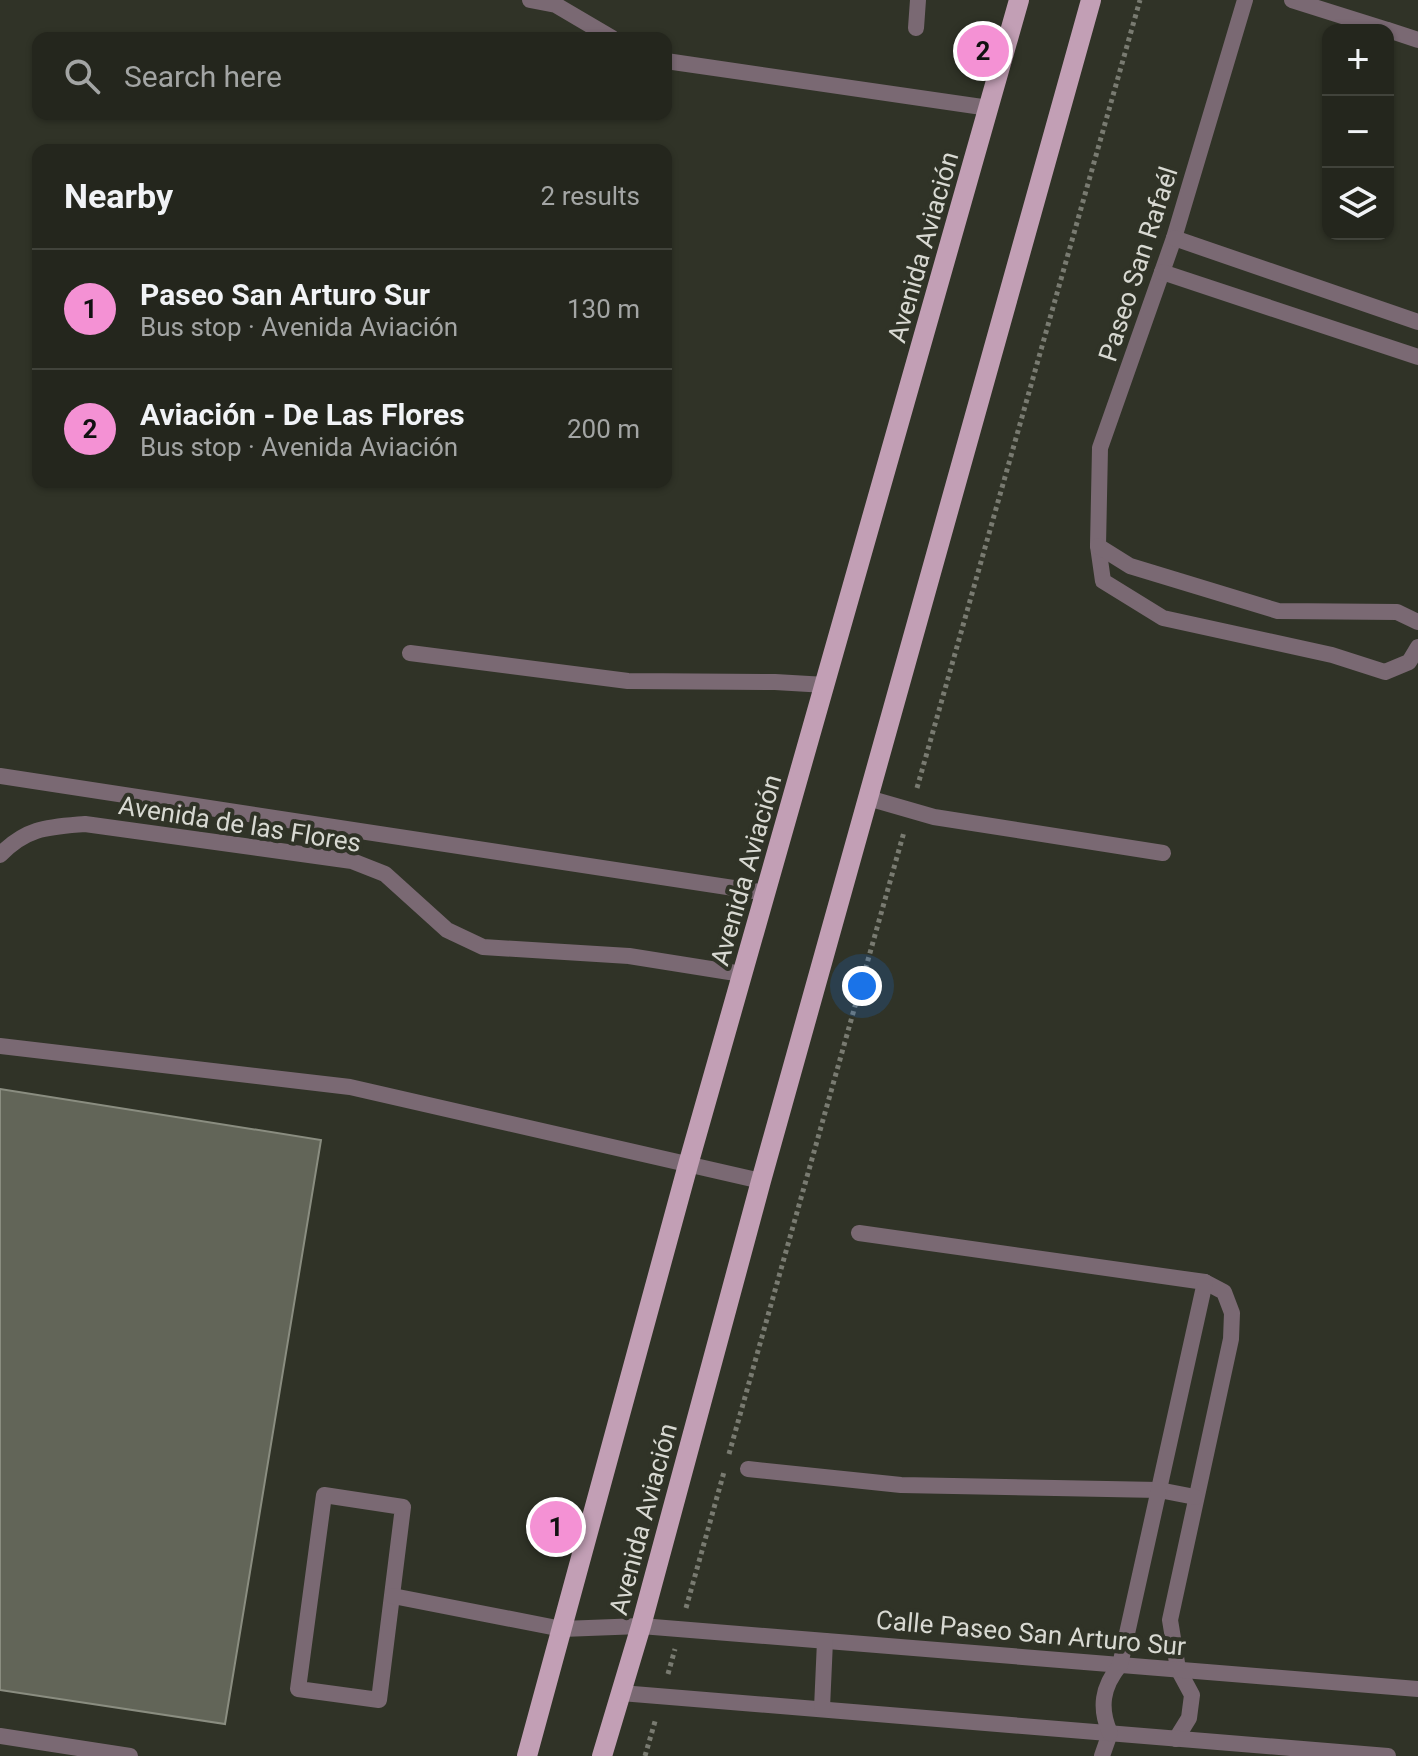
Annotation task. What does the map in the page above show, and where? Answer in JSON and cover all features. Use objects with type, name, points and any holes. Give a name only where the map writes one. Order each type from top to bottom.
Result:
[{"type":"main road","name":"Avenida Aviación","points":[[527,1756],[688,1165],[1019,0]]},
{"type":"main road","name":"Avenida Aviación","points":[[602,1756],[641,1626],[761,1181],[1091,0]]},
{"type":"street","points":[[530,0],[556,5],[602,32]]},
{"type":"street","points":[[916,28],[918,0]]},
{"type":"street","name":"Paseo San Rafaél","points":[[1245,0],[1174,238],[1100,448],[1098,546],[1103,581],[1163,618],[1332,655],[1385,672],[1409,662],[1418,647]]},
{"type":"street","points":[[1292,0],[1369,24]]},
{"type":"street","points":[[1394,32],[1418,40]]},
{"type":"street","points":[[672,62],[989,108]]},
{"type":"street","points":[[1174,238],[1418,322]]},
{"type":"street","points":[[1162,272],[1418,357]]},
{"type":"street","points":[[1098,546],[1130,566],[1278,611],[1397,612],[1418,622]]},
{"type":"street","points":[[410,653],[628,681],[826,685]]},
{"type":"street","points":[[0,776],[766,893]]},
{"type":"street","points":[[868,798],[934,817],[1163,853]]},
{"type":"street","name":"Avenida de las Flores","points":[[0,855],[14,841],[42,828],[85,824],[352,861],[385,874],[447,930],[483,947],[629,956],[742,974]]},
{"type":"street","points":[[0,1046],[350,1087],[761,1181]]},
{"type":"street","points":[[859,1233],[1205,1282],[1224,1292],[1232,1313],[1231,1339],[1170,1620],[1178,1669],[1192,1695],[1189,1718],[1176,1739]]},
{"type":"street","points":[[1102,1756],[1110,1733],[1103,1717],[1103,1697],[1108,1680],[1120,1665],[1205,1282]]},
{"type":"street","points":[[748,1469],[901,1485],[1159,1490],[1195,1497]]},
{"type":"street","points":[[324,1495],[403,1507],[393,1596],[379,1700],[298,1689],[324,1495]]},
{"type":"street","name":"Calle Paseo San Arturo Sur","points":[[393,1596],[562,1629],[641,1626],[1418,1689]]},
{"type":"street","points":[[822,1708],[825,1641]]},
{"type":"street","points":[[621,1693],[1388,1756]]},
{"type":"street","points":[[0,1736],[130,1756]]},
{"type":"path","points":[[915,795],[1140,0]]},
{"type":"path","points":[[683,1620],[906,825]]},
{"type":"path","points":[[666,1680],[679,1635]]},
{"type":"path","points":[[645,1756],[658,1711]]},
{"type":"building","points":[[0,1089],[321,1140],[225,1724],[0,1690]]},
{"type":"place","name":"Aviación - De Las Flores","points":[[983,51]]},
{"type":"place","name":"Paseo San Arturo Sur","points":[[556,1527]]}]
